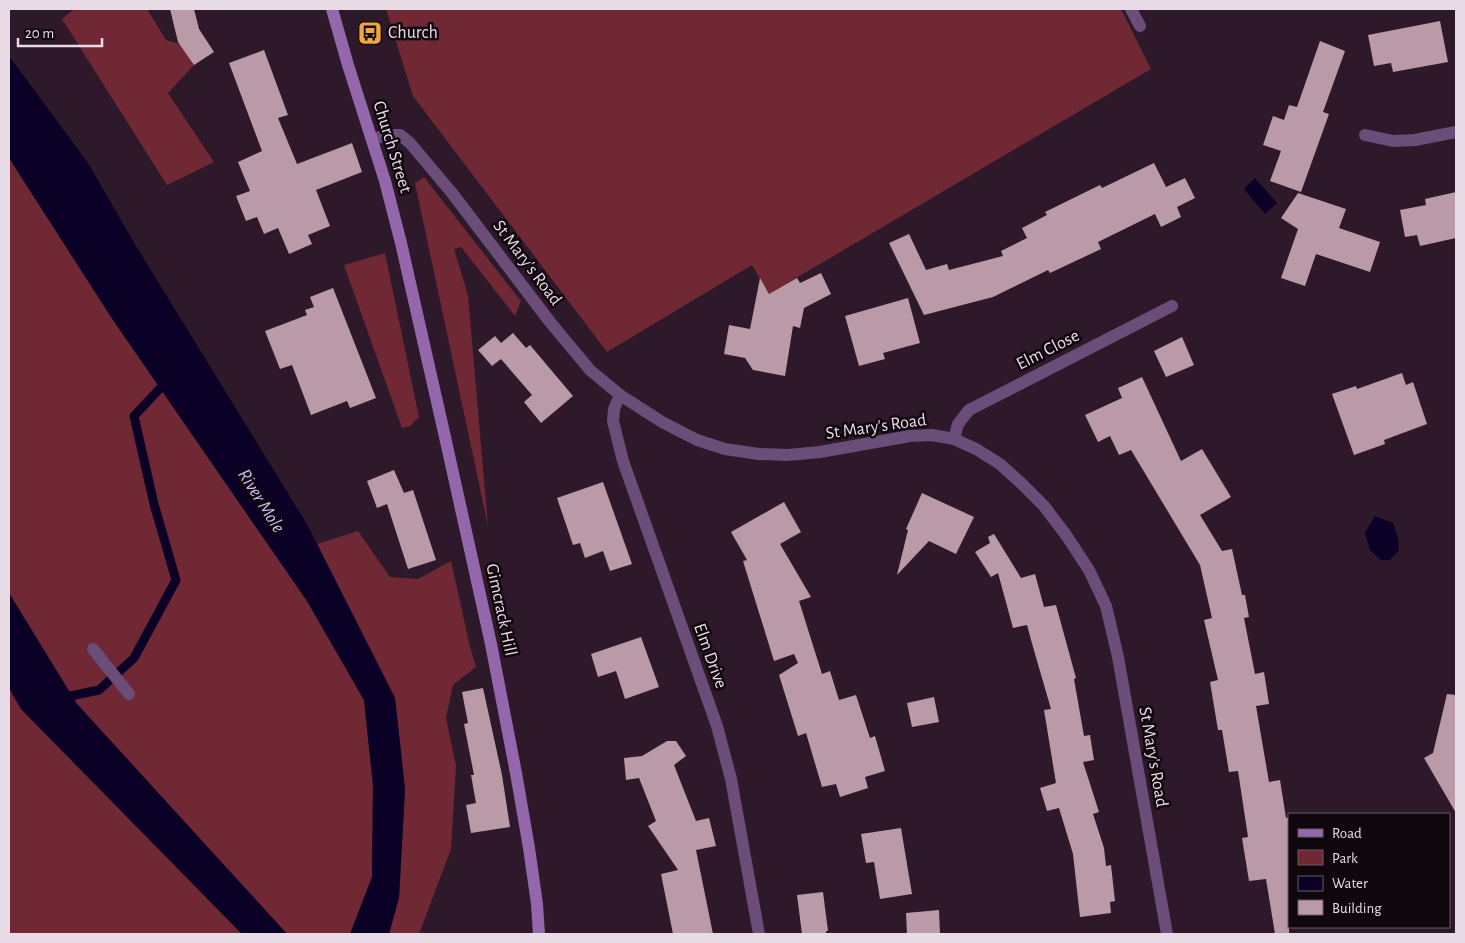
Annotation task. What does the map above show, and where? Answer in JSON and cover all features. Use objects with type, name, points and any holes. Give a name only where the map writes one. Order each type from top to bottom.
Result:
[{"type":"main road","name":"Church Street","points":[[332,9],[390,199],[413,297]]},
{"type":"main road","name":"Gimcrack Hill","points":[[413,297],[489,635],[529,848],[539,934]]},
{"type":"street","points":[[1131,9],[1140,26]]},
{"type":"street","points":[[1365,135],[1393,140],[1414,140],[1456,132]]},
{"type":"street","name":"St Mary's Road","points":[[372,139],[388,135],[400,135],[410,143],[452,193],[550,322],[590,370],[620,395],[662,422],[697,440],[725,449],[759,454],[788,455],[820,452],[910,436],[932,435],[954,440],[976,449],[1000,464],[1044,506],[1089,570],[1106,606],[1118,657],[1167,934]]},
{"type":"street","name":"Elm Close","points":[[954,440],[958,424],[969,410],[1172,306]]},
{"type":"street","name":"Elm Drive","points":[[620,395],[614,409],[613,421],[623,461],[717,726],[731,779],[760,934]]},
{"type":"street","points":[[93,649],[129,694]]},
{"type":"green space","points":[[73,9],[147,9],[166,40],[180,44],[194,65],[168,93],[214,162],[167,185],[62,19]]},
{"type":"green space","points":[[386,9],[1121,9],[1151,69],[769,294],[752,265],[607,352],[413,96]]},
{"type":"green space","points":[[9,158],[113,320],[307,601],[364,700],[373,785],[372,877],[350,934],[287,934],[77,704],[9,593]]},
{"type":"green space","points":[[424,177],[521,301],[515,316],[461,247],[454,249],[468,295],[488,526],[415,183]]},
{"type":"green space","points":[[385,253],[419,417],[410,426],[402,428],[344,265]]},
{"type":"green space","points":[[358,531],[390,577],[418,579],[451,561],[476,667],[453,685],[446,718],[456,766],[451,849],[419,934],[389,934],[399,898],[405,789],[395,698],[317,544]]},
{"type":"green space","points":[[9,688],[21,709],[242,934],[9,934]]},
{"type":"water","name":"River Mole","points":[[9,56],[88,163],[136,246],[308,526],[395,698],[405,789],[399,898],[389,934],[350,934],[372,877],[373,785],[364,700],[307,601],[113,320],[9,158]]},
{"type":"water","points":[[1255,178],[1277,203],[1265,214],[1244,189]]},
{"type":"water","points":[[1375,516],[1393,523],[1398,538],[1399,550],[1390,560],[1381,560],[1370,550],[1365,533]]},
{"type":"water","points":[[9,593],[77,704],[287,934],[242,934],[21,709],[9,688]]},
{"type":"building","points":[[170,9],[194,9],[199,29],[214,52],[194,65],[178,42]]},
{"type":"building","points":[[1440,21],[1448,62],[1393,72],[1391,63],[1374,66],[1368,35]]},
{"type":"building","points":[[1320,41],[1345,51],[1323,112],[1329,114],[1301,192],[1270,181],[1281,151],[1263,145],[1273,116],[1284,120],[1289,105],[1297,107]]},
{"type":"building","points":[[264,50],[288,115],[278,118],[297,164],[352,143],[362,172],[316,190],[330,226],[308,235],[312,244],[289,254],[278,228],[264,234],[257,217],[246,221],[236,196],[250,191],[238,162],[262,151],[229,63]]},
{"type":"building","points":[[1154,163],[1166,187],[1185,178],[1195,198],[1177,207],[1181,217],[1161,227],[1155,214],[1098,242],[1101,249],[1050,273],[1048,270],[993,297],[924,315],[889,243],[909,234],[926,270],[947,264],[949,270],[1003,256],[1001,251],[1027,238],[1022,228],[1047,215],[1045,212],[1100,185],[1102,188]]},
{"type":"building","points":[[1456,192],[1456,238],[1420,246],[1417,235],[1405,237],[1400,210],[1426,205],[1425,199]]},
{"type":"building","points":[[1298,193],[1346,209],[1339,228],[1380,242],[1370,272],[1316,254],[1305,286],[1281,278],[1298,229],[1281,218]]},
{"type":"building","points":[[821,273],[831,294],[804,308],[800,328],[793,326],[785,376],[753,370],[745,358],[724,354],[729,325],[750,329],[760,278],[769,294],[797,278],[800,283]]},
{"type":"building","points":[[333,288],[376,398],[350,408],[347,401],[311,415],[292,365],[280,369],[265,331],[307,315],[305,310],[314,307],[310,297]]},
{"type":"building","points":[[908,298],[920,343],[883,353],[885,359],[859,366],[845,316]]},
{"type":"building","points":[[513,333],[526,348],[530,345],[573,396],[541,423],[524,402],[532,395],[501,359],[492,366],[478,350],[495,336],[501,343]]},
{"type":"building","points":[[1182,337],[1194,365],[1166,377],[1154,351]]},
{"type":"building","points":[[1402,373],[1406,385],[1413,382],[1427,424],[1384,440],[1385,444],[1354,455],[1332,394],[1356,386],[1357,389]]},
{"type":"building","points":[[1142,377],[1181,461],[1202,449],[1231,497],[1200,515],[1222,551],[1232,549],[1242,595],[1245,595],[1249,617],[1244,618],[1255,674],[1264,672],[1269,704],[1256,706],[1269,782],[1280,780],[1286,818],[1288,817],[1289,934],[1275,934],[1266,879],[1249,881],[1242,838],[1248,837],[1238,771],[1229,772],[1222,730],[1218,730],[1210,682],[1218,680],[1204,620],[1212,618],[1200,565],[1131,450],[1119,455],[1110,436],[1098,442],[1085,415],[1122,398],[1118,388]]},
{"type":"building","points":[[394,470],[404,493],[413,490],[436,560],[408,569],[387,504],[377,508],[367,481]]},
{"type":"building","points":[[603,482],[632,564],[610,571],[603,551],[585,558],[580,543],[573,545],[557,498]]},
{"type":"building","points":[[922,493],[974,517],[956,554],[929,541],[897,575],[908,530],[906,529]]},
{"type":"building","points":[[784,502],[801,532],[780,544],[811,597],[799,601],[822,674],[830,671],[839,700],[856,695],[870,738],[875,736],[885,771],[865,777],[868,788],[840,797],[836,784],[822,787],[806,733],[798,736],[779,675],[798,663],[794,654],[774,661],[743,561],[747,560],[731,532]]},
{"type":"building","points":[[994,534],[1021,578],[1035,574],[1044,607],[1056,605],[1076,678],[1074,679],[1084,736],[1090,735],[1094,760],[1083,762],[1099,812],[1093,814],[1104,848],[1106,866],[1111,865],[1115,901],[1110,902],[1111,913],[1080,917],[1073,854],[1059,808],[1047,811],[1040,788],[1056,783],[1044,710],[1051,709],[1027,625],[1013,628],[998,573],[991,577],[975,552],[990,543],[988,537]]},
{"type":"building","points":[[641,637],[659,687],[625,699],[616,671],[598,677],[591,654]]},
{"type":"building","points":[[483,688],[502,775],[510,827],[471,833],[466,805],[476,803],[471,775],[474,775],[464,724],[468,723],[462,692]]},
{"type":"building","points":[[1447,694],[1456,695],[1456,813],[1424,758],[1433,753]]},
{"type":"building","points":[[934,697],[939,722],[912,727],[907,703]]},
{"type":"building","points":[[667,741],[676,741],[686,756],[674,765],[696,821],[709,818],[716,846],[696,850],[713,934],[673,934],[661,874],[678,870],[648,826],[656,821],[639,778],[626,780],[624,758],[642,756]]},
{"type":"building","points":[[901,828],[912,894],[880,899],[874,862],[866,863],[861,834]]},
{"type":"building","points":[[823,892],[828,931],[826,931],[826,934],[802,934],[797,895]]},
{"type":"building","points":[[939,910],[940,934],[907,934],[906,913]]},
{"type":"waterway","points":[[61,698],[99,690],[134,658],[176,580],[154,504],[134,416],[167,381]]},
{"type":"place","name":"Church","points":[[370,33]]}]
